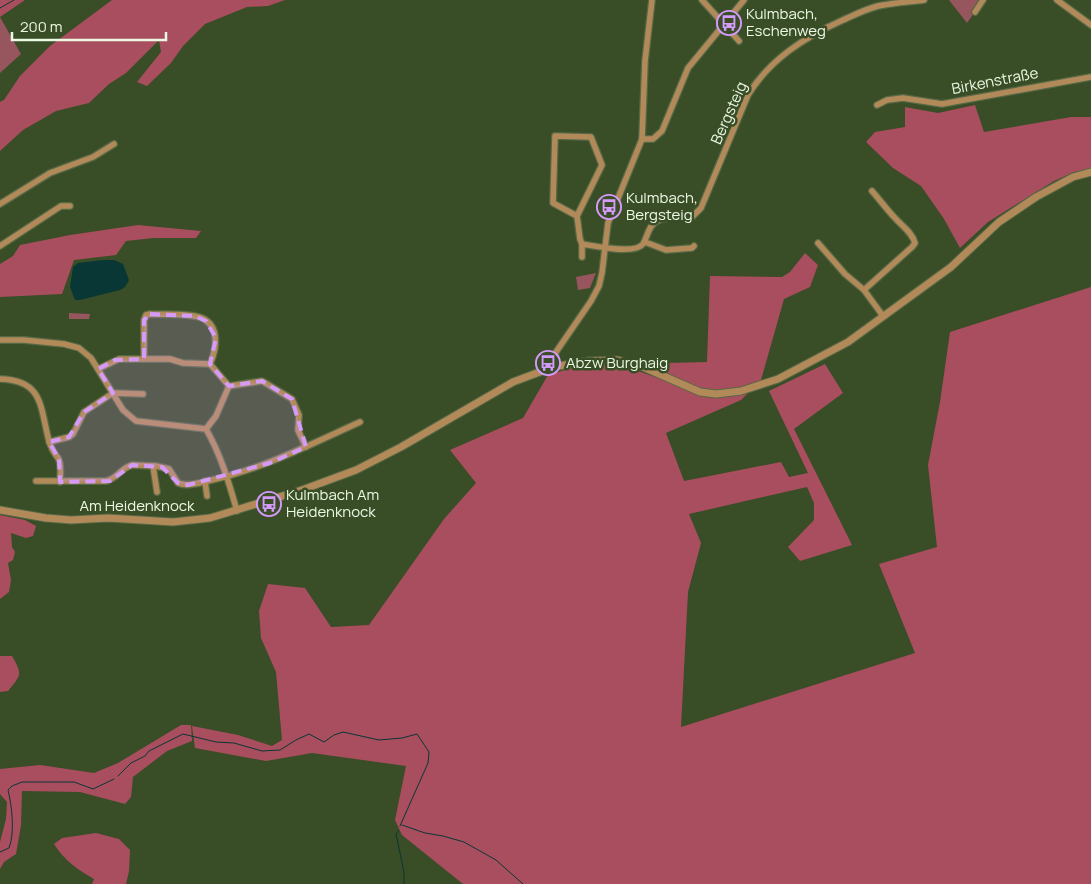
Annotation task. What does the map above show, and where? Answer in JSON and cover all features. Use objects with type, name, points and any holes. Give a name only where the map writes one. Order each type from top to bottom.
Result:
[{"type":"street","points":[[553,367],[556,352],[599,286],[608,223],[642,139],[645,61],[652,0]]},
{"type":"street","points":[[702,0],[739,41]]},
{"type":"street","points":[[642,139],[653,139],[662,131],[688,68],[744,0]]},
{"type":"street","name":"Bergsteig","points":[[644,242],[652,224],[664,218],[692,217],[701,208],[748,95],[758,79],[786,53],[822,29],[863,11],[878,6],[924,0]]},
{"type":"street","points":[[975,12],[983,0]]},
{"type":"street","points":[[1057,0],[1091,25]]},
{"type":"street","name":"Birkenstraße","points":[[892,94],[903,98],[942,104],[1091,77]]},
{"type":"street","name":"Birkenstraße","points":[[877,105],[886,100],[903,98]]},
{"type":"street","points":[[577,216],[553,203],[555,136],[591,137],[602,165],[577,216],[582,244],[582,257]]},
{"type":"street","points":[[0,204],[50,173],[92,157],[114,144]]},
{"type":"street","name":"Am Heidenknock","points":[[0,510],[46,518],[71,520],[108,518],[173,522],[200,520],[237,511],[356,470],[400,448],[512,382],[553,367],[589,361],[617,360],[643,368],[700,392],[716,394],[741,391],[778,379],[848,342],[951,267],[998,222],[1073,177],[1091,172]]},
{"type":"street","points":[[864,290],[915,243],[906,229],[872,191]]},
{"type":"street","points":[[0,246],[62,206],[70,206]]},
{"type":"street","points":[[582,244],[631,250],[640,248],[644,242],[666,250],[692,248],[694,246]]},
{"type":"street","points":[[818,243],[845,274],[864,290],[883,316]]},
{"type":"street","points":[[144,359],[144,320],[146,315],[194,316],[206,321],[214,332],[216,346],[210,364]]},
{"type":"street","points":[[0,340],[24,340],[72,345],[86,352],[124,410],[136,421],[206,429]]},
{"type":"street","points":[[98,370],[115,360],[170,359],[184,363],[210,364],[229,386]]},
{"type":"street","points":[[0,379],[22,382],[31,387],[36,393],[41,403],[49,442],[59,461],[60,482]]},
{"type":"street","points":[[229,386],[262,381],[292,398],[299,415],[298,430],[306,447]]},
{"type":"street","points":[[206,429],[216,416],[229,386]]},
{"type":"street","points":[[49,442],[69,438],[84,412],[113,393],[143,394]]},
{"type":"street","points":[[36,481],[106,481],[113,479],[128,466],[152,466],[169,469],[175,480],[181,485],[188,485],[227,477],[270,463],[360,422]]},
{"type":"street","points":[[206,429],[214,443],[227,477],[237,511]]},
{"type":"street","points":[[152,466],[157,492]]},
{"type":"street","points":[[204,482],[207,496]]},
{"type":"highlighted area","points":[[150,314],[195,316],[206,321],[216,338],[210,364],[229,386],[262,381],[292,399],[306,447],[270,463],[188,485],[178,483],[162,467],[132,465],[110,481],[60,482],[59,459],[49,442],[69,437],[84,412],[113,393],[98,369],[115,360],[144,359],[144,320]]},
{"type":"shaded area","points":[[0,0],[25,0],[0,17]]},
{"type":"shaded area","points":[[112,0],[285,0],[268,6],[247,7],[205,24],[183,46],[171,63],[147,86],[137,82],[161,52],[159,40],[126,73],[109,84],[89,103],[56,111],[23,130],[0,151],[0,102],[4,100],[20,76],[50,46]]},
{"type":"shaded area","points":[[949,0],[983,0],[967,23]]},
{"type":"shaded area","points":[[0,17],[21,54],[0,73]]},
{"type":"shaded area","points":[[975,105],[984,132],[1071,117],[1091,117],[1091,170],[1074,172],[1054,181],[988,222],[960,248],[944,219],[921,186],[893,168],[866,142],[875,132],[905,127],[905,107],[938,113]]},
{"type":"shaded area","points":[[138,225],[201,231],[196,238],[153,238],[126,241],[116,255],[74,260],[62,294],[0,297],[0,264],[13,256],[20,245],[70,235]]},
{"type":"shaded area","points":[[805,253],[818,265],[810,287],[784,299],[761,380],[741,400],[666,433],[684,481],[781,462],[789,477],[808,473],[769,391],[825,364],[843,393],[794,429],[852,545],[800,561],[788,547],[814,520],[814,503],[807,487],[689,514],[701,543],[688,592],[681,727],[915,653],[879,564],[937,547],[928,465],[940,402],[950,332],[1091,287],[1091,884],[463,884],[402,835],[395,820],[406,766],[312,753],[266,761],[195,748],[192,726],[238,735],[272,746],[282,740],[276,672],[261,638],[259,611],[268,584],[305,588],[331,627],[369,625],[444,519],[476,483],[450,450],[523,418],[548,375],[585,364],[615,363],[661,379],[665,363],[707,362],[710,276],[782,277],[790,272]]},
{"type":"shaded area","points":[[596,273],[590,288],[578,290],[576,277]]},
{"type":"shaded area","points":[[69,313],[90,314],[89,319],[69,319]]},
{"type":"shaded area","points":[[0,515],[25,520],[36,526],[33,536],[26,538],[11,533],[12,547],[15,552],[13,560],[8,563],[11,580],[9,592],[0,599]]},
{"type":"shaded area","points":[[0,656],[12,656],[18,667],[19,675],[8,691],[0,692]]},
{"type":"shaded area","points":[[181,725],[191,725],[192,741],[167,751],[133,777],[131,797],[125,804],[80,792],[22,791],[21,825],[16,854],[4,862],[0,869],[0,842],[6,819],[7,802],[0,794],[0,769],[40,765],[94,773],[118,763]]},
{"type":"shaded area","points":[[96,833],[119,839],[130,850],[126,884],[92,884],[94,879],[72,864],[54,844],[62,838]]},
{"type":"water","points":[[114,260],[123,264],[129,280],[125,287],[120,290],[75,300],[70,287],[73,267],[78,263]]},
{"type":"waterway","points":[[0,8],[14,0]]},
{"type":"waterway","points":[[118,776],[131,763],[145,756],[149,751],[183,734],[216,742],[234,743],[262,751],[280,750],[309,734],[324,742],[334,735],[343,732],[379,740],[402,738],[417,734],[429,752],[428,763],[400,826]]},
{"type":"waterway","points":[[0,852],[9,848],[11,842],[12,819],[8,790],[12,786],[22,782],[74,782],[93,789],[114,779]]},
{"type":"waterway","points":[[402,825],[425,833],[464,842],[496,860],[523,884]]},
{"type":"waterway","points":[[398,831],[396,834],[404,872],[404,884]]},
{"type":"place","name":"Kulmbach, Eschenweg","points":[[729,23]]},
{"type":"place","name":"Kulmbach, Bergsteig","points":[[609,207]]},
{"type":"place","name":"Abzw Burghaig","points":[[548,363]]},
{"type":"place","name":"Kulmbach Am Heidenknock","points":[[269,504]]}]
